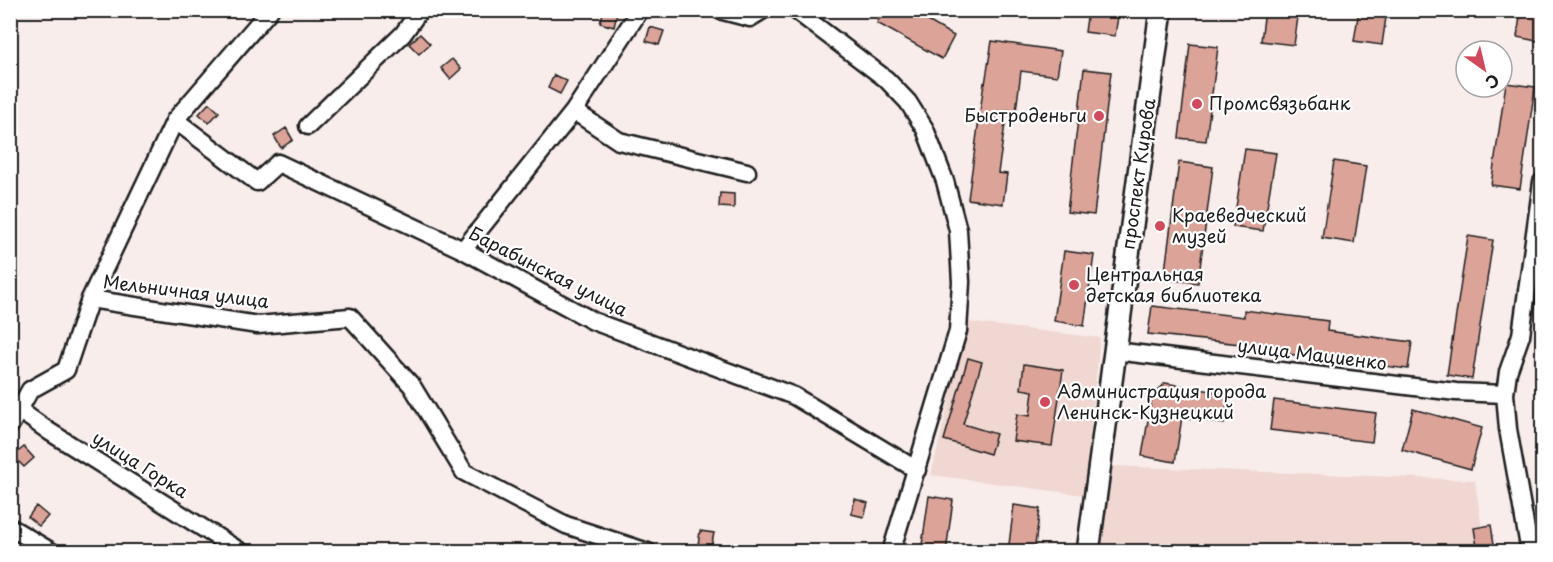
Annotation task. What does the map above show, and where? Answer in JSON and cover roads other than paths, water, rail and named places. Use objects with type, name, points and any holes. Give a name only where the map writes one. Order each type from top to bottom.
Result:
[{"type":"main road","name":"проспект Кирова","points":[[1088,552],[1161,10]]},
{"type":"street","points":[[10,426],[30,390],[66,370],[90,299],[175,120],[270,10]]},
{"type":"street","points":[[308,126],[402,34],[420,10]]},
{"type":"street","points":[[463,250],[574,111],[640,10]]},
{"type":"street","points":[[719,10],[750,18],[763,10]]},
{"type":"street","points":[[795,10],[886,79],[908,102],[925,129],[945,181],[958,230],[961,282],[958,331],[891,552]]},
{"type":"street","points":[[574,111],[619,141],[747,172]]},
{"type":"street","name":"Барабинская улица","points":[[175,120],[257,182],[278,163],[463,250],[593,321],[794,396],[917,470]]},
{"type":"street","points":[[1530,552],[1504,394],[1508,372],[1521,335],[1542,182]]},
{"type":"street","name":"Мельничная улица","points":[[90,299],[258,325],[350,317],[412,386],[464,472],[566,525],[648,552]]},
{"type":"street","name":"улица Мациенко","points":[[1115,351],[1456,392],[1504,394]]},
{"type":"street","name":"улица Горка","points":[[19,410],[50,432],[241,552]]},
{"type":"street","points":[[10,527],[52,552]]},
{"type":"place","name":"Промсвязьбанк","points":[[1197,104]]},
{"type":"place","name":"Быстроденьги","points":[[1099,116]]},
{"type":"place","name":"Краеведческий музей","points":[[1160,226]]},
{"type":"place","name":"Центральная детская библиотека","points":[[1074,285]]},
{"type":"place","name":"Администрация города Ленинск-Кузнецкий","points":[[1045,402]]}]
